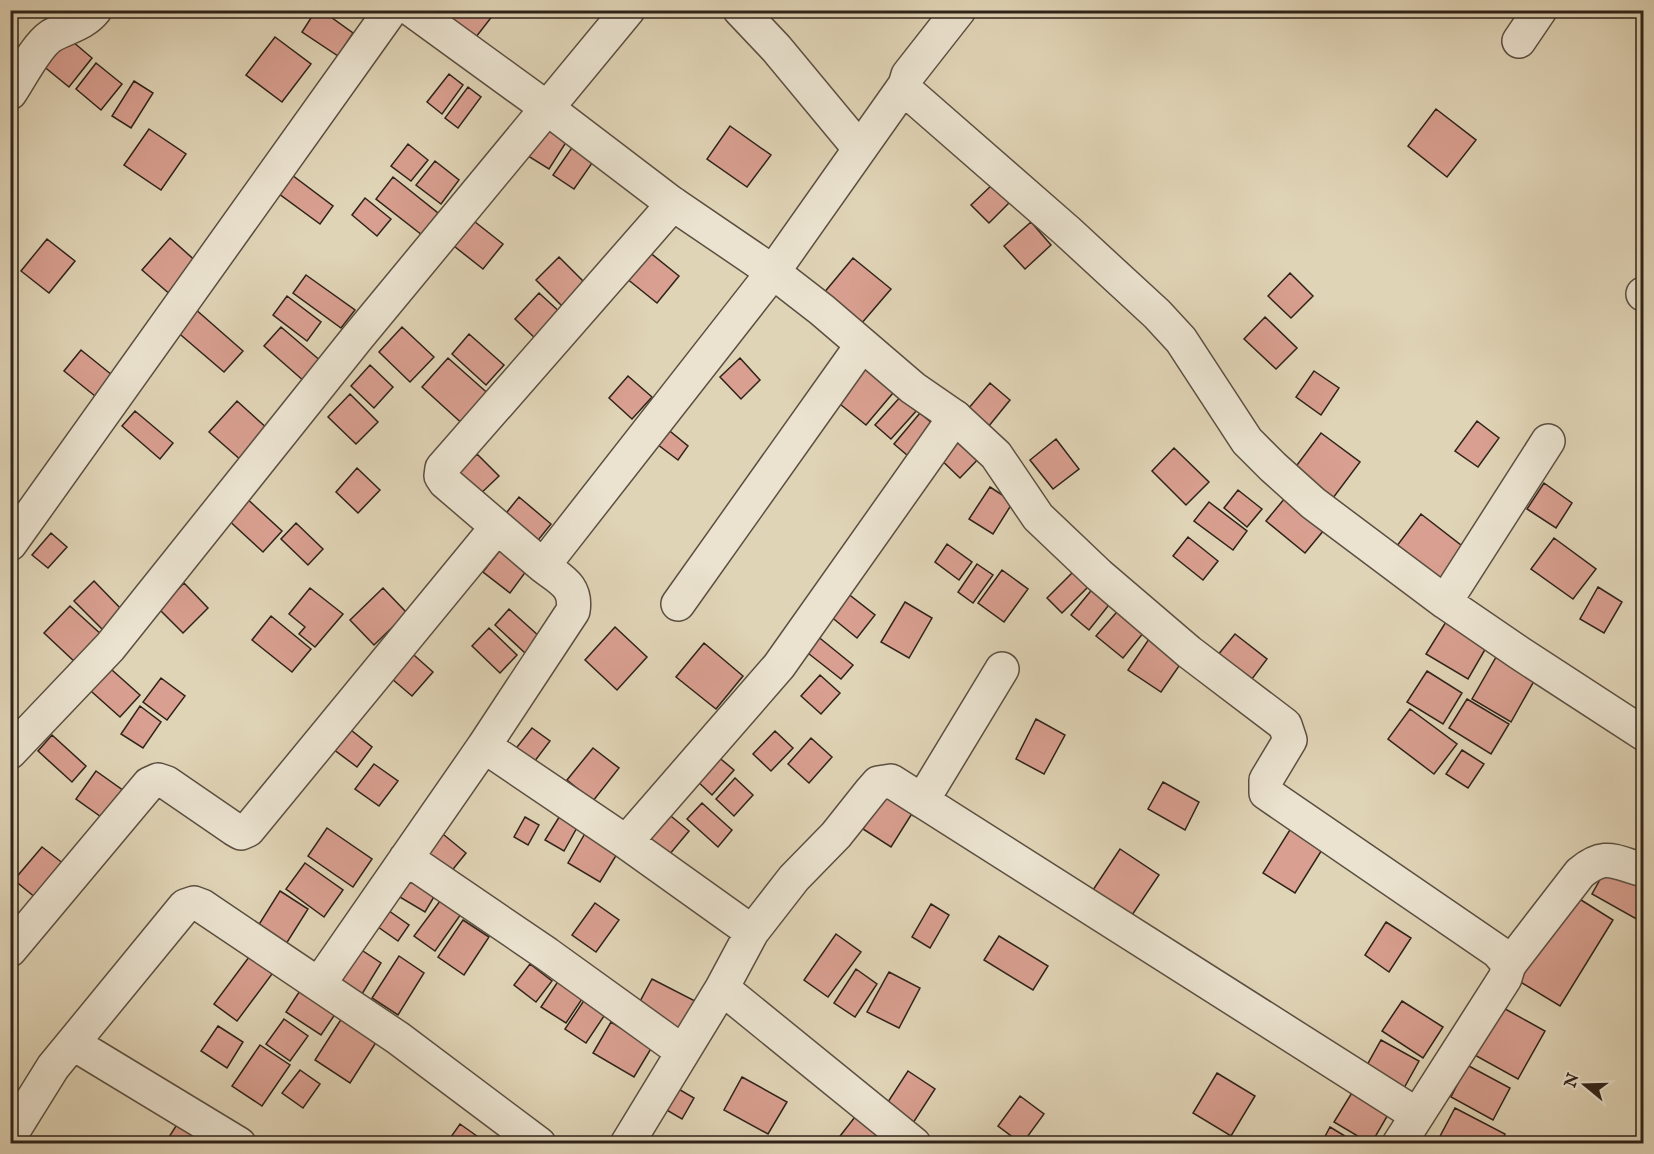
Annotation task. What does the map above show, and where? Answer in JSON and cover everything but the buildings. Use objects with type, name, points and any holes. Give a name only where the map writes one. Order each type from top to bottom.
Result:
[{"type":"street","points":[[10,93],[42,45],[50,37],[81,23],[95,10]]},
{"type":"street","points":[[10,544],[391,10]]},
{"type":"street","points":[[412,10],[547,108],[673,204],[773,272],[822,310],[913,388],[955,417],[996,455],[1038,517],[1082,560],[1189,652],[1285,725],[1290,740],[1266,780],[1266,793],[1498,952],[1509,965]]},
{"type":"street","points":[[10,752],[110,647],[357,338],[628,10]]},
{"type":"street","points":[[740,10],[776,48],[859,148]]},
{"type":"street","points":[[543,566],[773,272],[905,85],[908,75],[960,10]]},
{"type":"street","points":[[1520,41],[1540,10]]},
{"type":"street","points":[[905,85],[909,93],[1067,231],[1157,314],[1181,340],[1247,441],[1272,468],[1313,503],[1445,602],[1644,734]]},
{"type":"street","points":[[319,984],[484,746],[573,611],[572,590],[445,482],[441,476],[442,468],[673,204]]},
{"type":"street","points":[[678,604],[862,345]]},
{"type":"street","points":[[627,842],[779,666],[955,417]]},
{"type":"street","points":[[1445,602],[1548,441]]},
{"type":"street","points":[[10,950],[149,784],[158,780],[166,783],[234,829],[241,833],[248,830],[497,527]]},
{"type":"street","points":[[921,801],[1002,669]]},
{"type":"street","points":[[484,746],[627,842],[752,932]]},
{"type":"street","points":[[627,1143],[722,988],[752,932],[794,878],[836,836],[878,783],[891,781],[1417,1115]]},
{"type":"street","points":[[406,858],[547,954],[683,1052]]},
{"type":"street","points":[[1399,1143],[1505,978],[1509,965],[1580,873],[1593,862],[1608,859],[1644,870]]},
{"type":"street","points":[[15,1119],[53,1067],[185,906],[194,903],[202,906],[398,1038],[539,1143]]},
{"type":"street","points":[[722,988],[914,1143]]},
{"type":"street","points":[[74,1044],[226,1140]]}]
